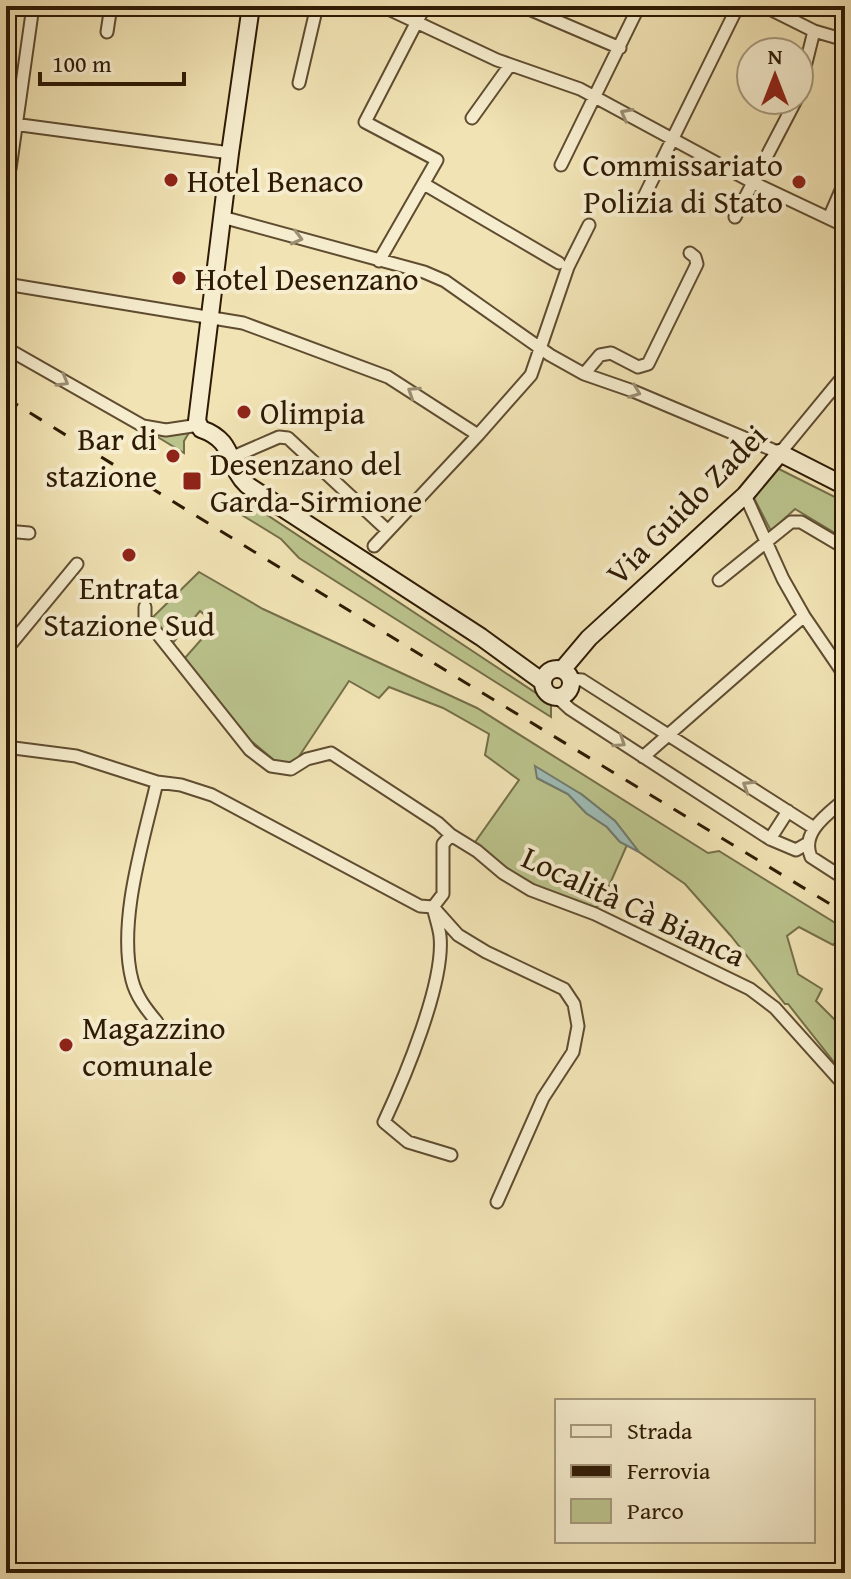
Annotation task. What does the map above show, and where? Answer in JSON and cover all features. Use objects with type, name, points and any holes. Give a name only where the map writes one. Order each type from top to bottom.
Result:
[{"type":"street","points":[[10,169],[11,124],[33,6]]},
{"type":"street","points":[[107,32],[111,6]]},
{"type":"street","points":[[200,427],[197,417],[209,316],[251,6]]},
{"type":"street","points":[[299,83],[317,6]]},
{"type":"street","points":[[382,6],[510,65],[580,89],[752,182],[845,226]]},
{"type":"street","points":[[379,261],[437,160],[365,122],[425,6]]},
{"type":"street","points":[[522,6],[620,48]]},
{"type":"street","points":[[561,165],[639,6]]},
{"type":"street","points":[[638,209],[738,6]]},
{"type":"street","points":[[764,6],[814,31],[845,40]]},
{"type":"street","points":[[813,36],[814,31]]},
{"type":"street","points":[[472,118],[510,65]]},
{"type":"street","points":[[735,217],[787,116]]},
{"type":"street","points":[[11,124],[230,153]]},
{"type":"street","points":[[829,218],[845,181]]},
{"type":"street","points":[[424,184],[559,263]]},
{"type":"street","points":[[222,217],[424,272],[445,281],[584,374],[633,391],[780,453],[845,486]]},
{"type":"street","points":[[374,546],[531,375],[568,267],[589,225]]},
{"type":"street","points":[[584,374],[600,355],[611,353],[638,367],[648,364],[697,264],[690,253]]},
{"type":"street","points":[[6,284],[209,316],[284,336],[388,377],[478,435]]},
{"type":"street","points":[[6,348],[143,426],[160,430],[200,427],[212,433],[233,457],[240,478],[258,493],[481,637],[543,682],[549,694],[570,709],[770,839],[796,850],[808,843]]},
{"type":"street","name":"Via Guido Zadei","points":[[566,674],[589,638],[745,495],[845,374]]},
{"type":"street","points":[[233,457],[279,437],[288,438],[387,530]]},
{"type":"street","points":[[745,495],[783,579],[845,676]]},
{"type":"street","points":[[719,580],[791,522],[801,522],[845,548]]},
{"type":"street","points":[[6,531],[29,533]]},
{"type":"street","points":[[6,650],[77,564]]},
{"type":"street","name":"Località Cà Bianca","points":[[145,607],[145,618],[250,750],[271,766],[291,769],[307,759],[331,753],[438,823],[503,873],[531,890],[595,914],[750,989],[775,1008],[845,1086]]},
{"type":"street","points":[[643,757],[804,616]]},
{"type":"street","points":[[543,682],[549,671],[582,680],[814,828]]},
{"type":"street","points":[[557,697],[568,691],[566,674]]},
{"type":"street","points":[[8,751],[76,756],[157,782],[181,785],[212,795],[420,906],[433,907],[458,935],[486,952],[564,989],[574,1004],[578,1026],[573,1052],[543,1098],[497,1202]]},
{"type":"street","points":[[157,782],[129,913],[132,979],[142,1004],[157,1022]]},
{"type":"street","points":[[845,799],[814,828],[808,843],[811,857],[845,879]]},
{"type":"street","points":[[770,839],[788,811]]},
{"type":"street","points":[[433,907],[443,894],[443,844],[451,835]]},
{"type":"street","points":[[433,907],[440,936],[439,961],[432,994],[404,1078],[384,1122],[408,1142],[451,1155]]},
{"type":"green space","points":[[190,431],[184,441],[184,453],[151,433],[167,434]]},
{"type":"green space","points":[[777,468],[845,502],[845,539],[795,509],[771,531],[753,496]]},
{"type":"green space","points":[[243,499],[551,703],[551,717],[299,558],[281,539],[237,512]]},
{"type":"green space","points":[[199,572],[263,609],[477,708],[708,853],[719,851],[845,929],[833,945],[799,927],[787,936],[798,974],[822,989],[816,1001],[845,1030],[845,1076],[685,884],[639,852],[615,821],[581,794],[537,778],[568,794],[586,813],[627,845],[601,904],[592,909],[529,883],[473,845],[519,780],[485,755],[489,734],[443,708],[389,687],[379,698],[349,681],[294,764],[275,761],[250,740],[184,659],[215,624],[200,611],[171,645],[153,617]]},
{"type":"water","points":[[535,766],[581,794],[615,821],[639,852],[620,842],[568,794],[537,778]]},
{"type":"railway","points":[[6,398],[845,913]]},
{"type":"place","name":"Hotel Benaco","points":[[171,180]]},
{"type":"place","name":"Commissariato Polizia di Stato","points":[[799,182]]},
{"type":"place","name":"Hotel Desenzano","points":[[179,278]]},
{"type":"place","name":"Olimpia","points":[[244,412]]},
{"type":"place","name":"Bar di stazione","points":[[173,456]]},
{"type":"place","name":"Desenzano del Garda-Sirmione","points":[[192,481]]},
{"type":"place","name":"Entrata Stazione Sud","points":[[129,555]]},
{"type":"place","name":"Magazzino comunale","points":[[66,1045]]}]
